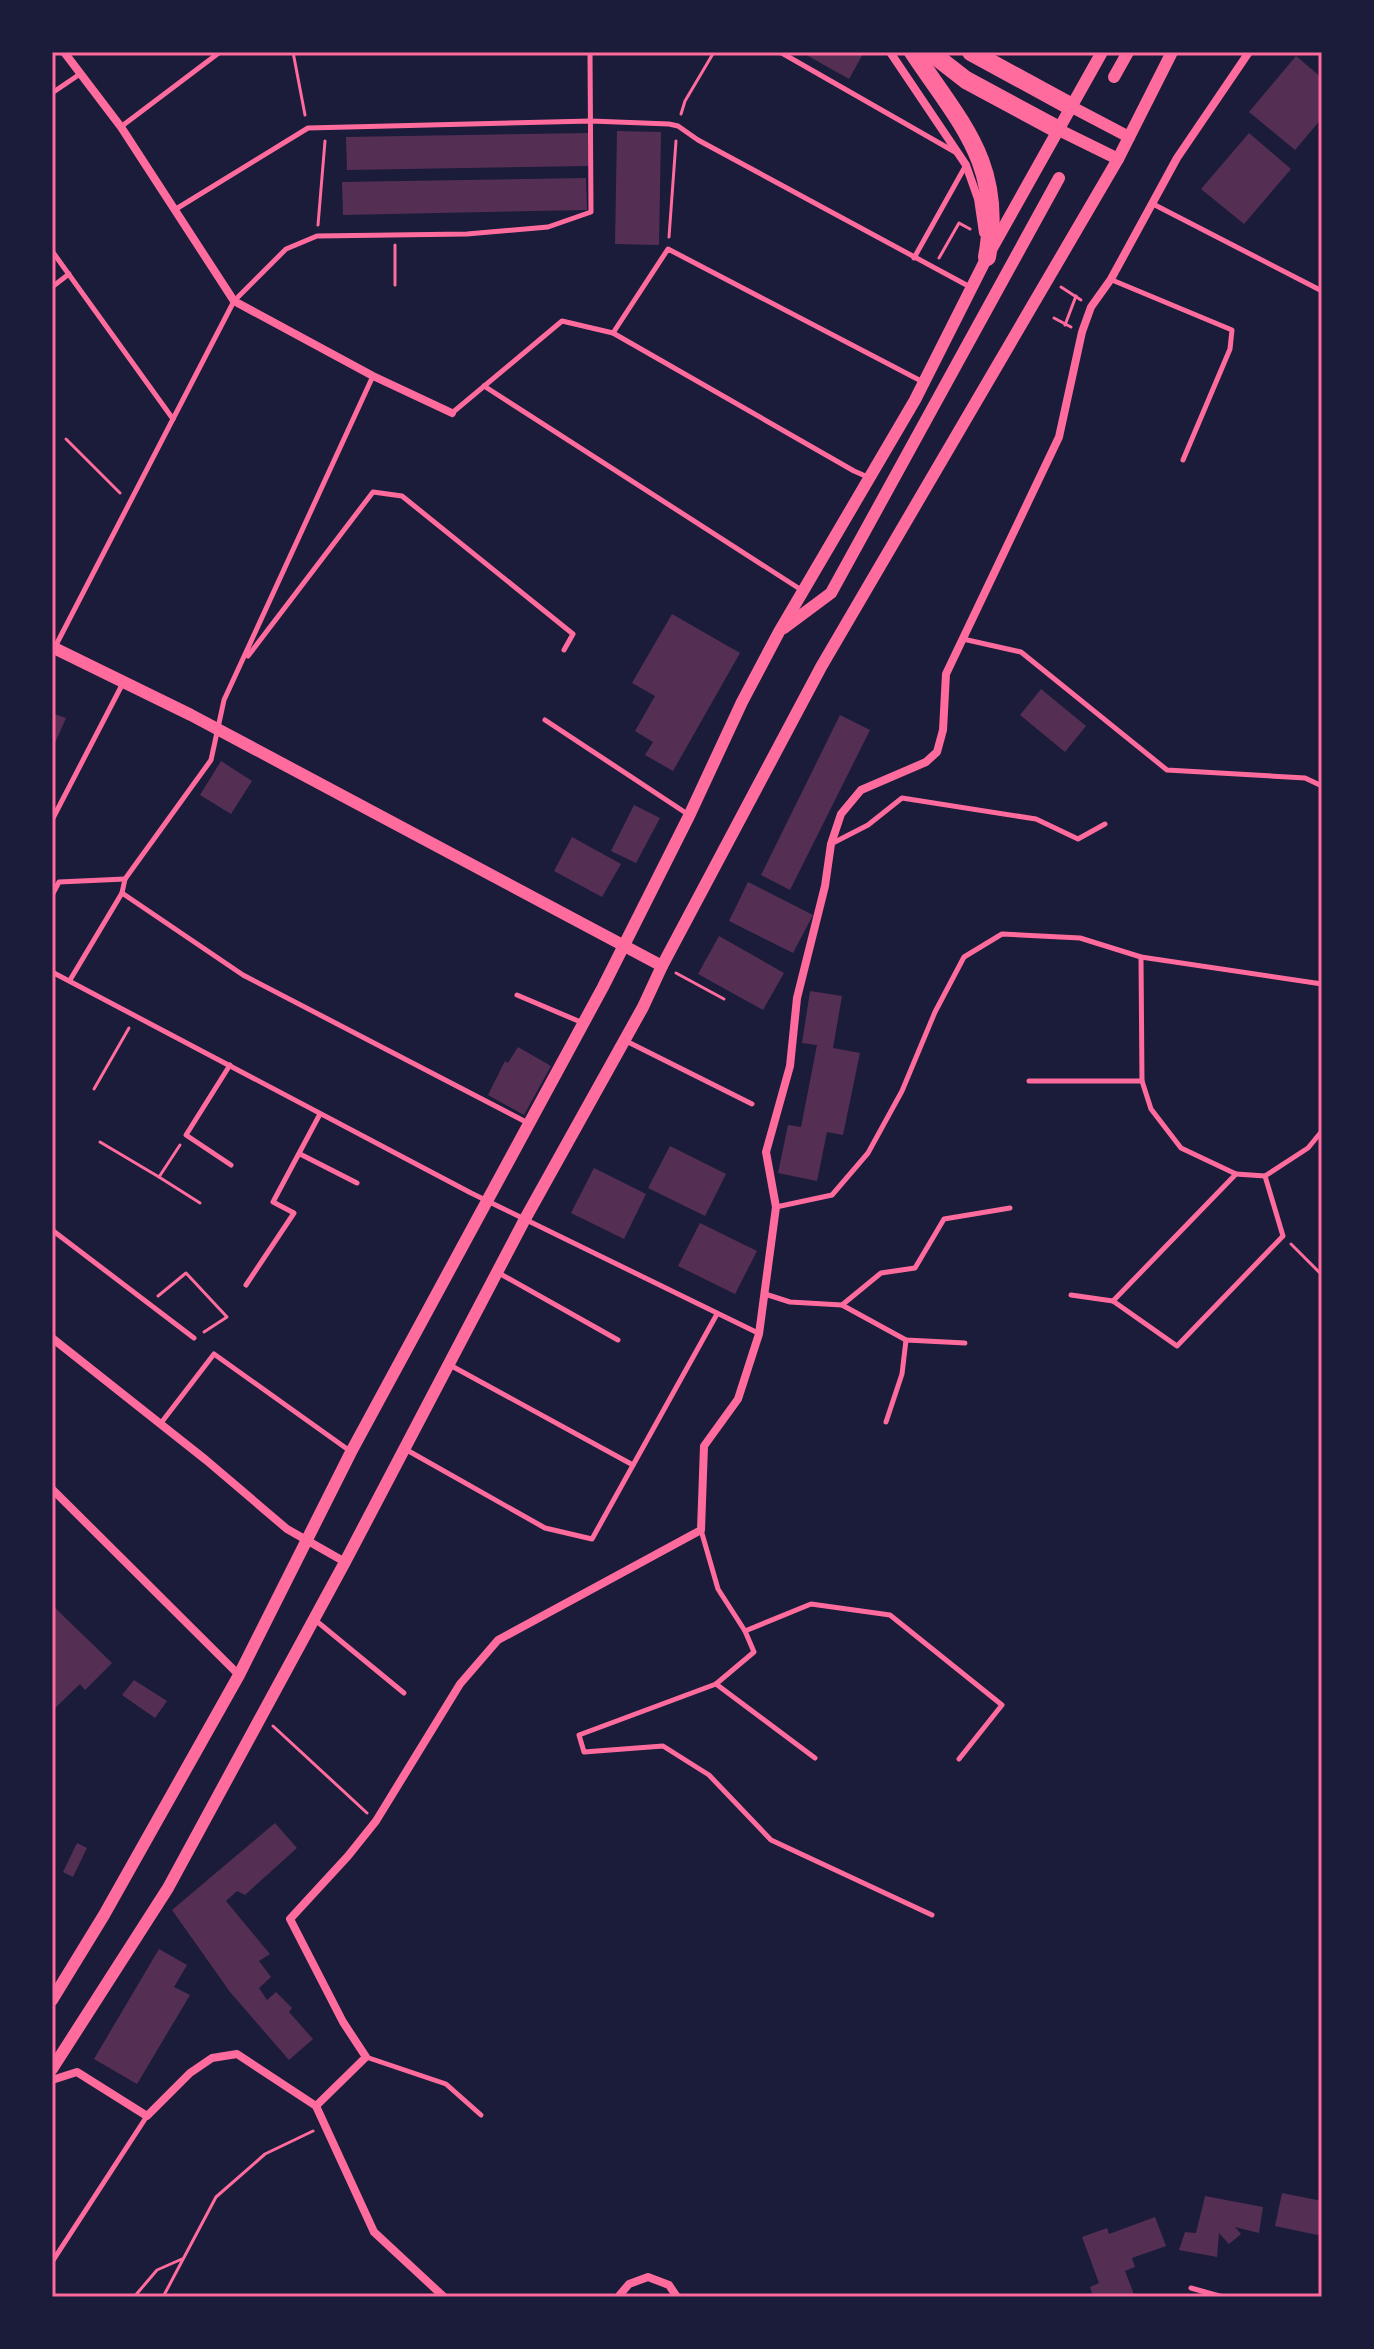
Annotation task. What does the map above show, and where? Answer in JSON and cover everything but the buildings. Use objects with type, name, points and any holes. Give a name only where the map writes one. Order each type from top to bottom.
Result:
[{"type":"highway","points":[[913,52],[972,143],[986,172],[992,233],[987,257]]},
{"type":"highway","points":[[930,52],[966,80],[1057,129]]},
{"type":"highway","points":[[971,52],[1070,106]]},
{"type":"street","points":[[64,52],[121,127],[234,301],[373,376],[452,413]]},
{"type":"street","points":[[890,52],[966,165],[978,199],[983,233],[979,275]]},
{"type":"street","points":[[52,2000],[104,1915],[239,1675],[351,1452],[624,945],[779,632],[924,382],[987,257],[1102,52]]},
{"type":"street","points":[[1114,77],[1128,52]]},
{"type":"street","points":[[52,2069],[168,1888],[345,1562],[525,1219],[625,1041],[821,667],[1118,159],[1172,52]]},
{"type":"street","points":[[316,2106],[366,2057],[343,2022],[290,1919],[376,1821],[460,1684],[498,1640],[701,1530],[704,1446],[738,1399],[759,1334],[776,1207],[766,1152],[790,1066],[797,998],[825,886],[831,844],[841,814],[861,790],[926,762],[937,752],[943,730],[946,674],[1059,437],[1082,332],[1091,307],[1111,279],[1177,158],[1249,52]]},
{"type":"street","points":[[1070,106],[1129,137]]},
{"type":"street","points":[[1057,129],[1118,159]]},
{"type":"street","points":[[779,632],[831,593],[1059,178]]},
{"type":"street","points":[[53,648],[218,729],[662,966]]},
{"type":"street","points":[[52,1338],[287,1529],[345,1562]]},
{"type":"street","points":[[52,1489],[239,1675]]},
{"type":"street","points":[[52,2080],[77,2072],[147,2116],[190,2073],[212,2058],[237,2054],[316,2106],[374,2232],[444,2297]]},
{"type":"street","points":[[618,2297],[629,2284],[648,2277],[669,2285],[677,2297]]},
{"type":"lane","points":[[121,127],[220,52]]},
{"type":"lane","points":[[53,648],[131,504],[234,301],[286,249],[317,236],[467,234],[548,227],[591,212],[590,52]]},
{"type":"lane","points":[[780,52],[960,155]]},
{"type":"lane","points":[[52,93],[80,74]]},
{"type":"lane","points":[[176,209],[308,128],[591,121],[678,126],[698,140],[973,288]]},
{"type":"lane","points":[[914,258],[966,165]]},
{"type":"lane","points":[[1153,204],[1322,291]]},
{"type":"lane","points":[[613,333],[668,249],[924,382]]},
{"type":"lane","points":[[52,251],[174,419]]},
{"type":"lane","points":[[52,287],[69,274]]},
{"type":"lane","points":[[1111,279],[1232,330],[1230,349],[1183,460]]},
{"type":"lane","points":[[452,413],[562,321],[613,333],[870,478]]},
{"type":"lane","points":[[70,980],[122,893],[125,879],[211,760],[224,700],[373,376]]},
{"type":"lane","points":[[484,386],[803,591]]},
{"type":"lane","points":[[243,663],[373,492],[402,496],[573,634],[564,650]]},
{"type":"lane","points":[[963,639],[1021,652],[1167,770],[1305,778],[1322,786]]},
{"type":"lane","points":[[52,820],[123,682]]},
{"type":"lane","points":[[545,720],[689,816]]},
{"type":"lane","points":[[831,844],[868,825],[902,798],[1036,819],[1078,839],[1105,824]]},
{"type":"lane","points":[[52,877],[59,882],[125,879]]},
{"type":"lane","points":[[52,895],[59,882]]},
{"type":"lane","points":[[122,893],[243,975],[528,1123]]},
{"type":"lane","points":[[776,1207],[832,1195],[868,1153],[902,1091],[935,1012],[964,957],[1002,934],[1080,938],[1141,957],[1322,984]]},
{"type":"lane","points":[[1141,957],[1142,1081],[1151,1109],[1181,1148],[1236,1174],[1265,1176],[1308,1148],[1322,1131]]},
{"type":"lane","points":[[52,972],[487,1201],[759,1334]]},
{"type":"lane","points":[[517,995],[583,1023]]},
{"type":"lane","points":[[625,1041],[752,1104]]},
{"type":"lane","points":[[230,1065],[186,1135],[231,1165]]},
{"type":"lane","points":[[1029,1081],[1142,1081]]},
{"type":"lane","points":[[246,1285],[294,1213],[273,1202],[320,1114]]},
{"type":"lane","points":[[300,1154],[357,1183]]},
{"type":"lane","points":[[1113,1301],[1236,1174]]},
{"type":"lane","points":[[1071,1295],[1113,1301],[1177,1346],[1283,1236],[1265,1176]]},
{"type":"lane","points":[[842,1305],[881,1273],[915,1268],[944,1219],[1010,1208]]},
{"type":"lane","points":[[52,1230],[194,1338]]},
{"type":"lane","points":[[497,1271],[618,1340]]},
{"type":"lane","points":[[765,1294],[790,1302],[842,1305],[906,1340],[965,1343]]},
{"type":"lane","points":[[404,1449],[545,1528],[592,1539],[717,1314]]},
{"type":"lane","points":[[886,1422],[902,1374],[906,1340]]},
{"type":"lane","points":[[160,1425],[214,1354],[351,1452]]},
{"type":"lane","points":[[447,1364],[633,1465]]},
{"type":"lane","points":[[701,1530],[718,1589],[745,1631],[754,1652],[716,1684],[579,1735],[584,1752],[663,1746],[709,1775],[771,1840],[932,1915]]},
{"type":"lane","points":[[745,1631],[811,1604],[890,1615],[1002,1705],[959,1759]]},
{"type":"lane","points":[[313,1618],[404,1693]]},
{"type":"lane","points":[[716,1684],[815,1758]]},
{"type":"lane","points":[[366,2057],[446,2084],[481,2115]]},
{"type":"lane","points":[[52,2262],[147,2116]]},
{"type":"lane","points":[[1191,2288],[1223,2297]]},
{"type":"path","points":[[293,52],[308,128]]},
{"type":"path","points":[[668,249],[678,126],[685,101],[714,52]]},
{"type":"path","points":[[317,236],[326,129]]},
{"type":"path","points":[[933,268],[959,223]]},
{"type":"path","points":[[395,235],[395,285]]},
{"type":"path","points":[[1054,318],[1065,325],[1076,296]]},
{"type":"path","points":[[66,439],[131,504]]},
{"type":"path","points":[[662,966],[724,999]]},
{"type":"path","points":[[94,1089],[136,1014]]},
{"type":"path","points":[[159,1177],[186,1135]]},
{"type":"path","points":[[100,1142],[200,1203]]},
{"type":"path","points":[[1283,1236],[1322,1275]]},
{"type":"path","points":[[148,1304],[186,1273],[227,1317],[194,1338]]},
{"type":"path","points":[[261,1716],[376,1821]]},
{"type":"path","points":[[163,2297],[216,2197],[265,2154],[324,2126]]},
{"type":"path","points":[[134,2297],[157,2270],[182,2259]]}]
